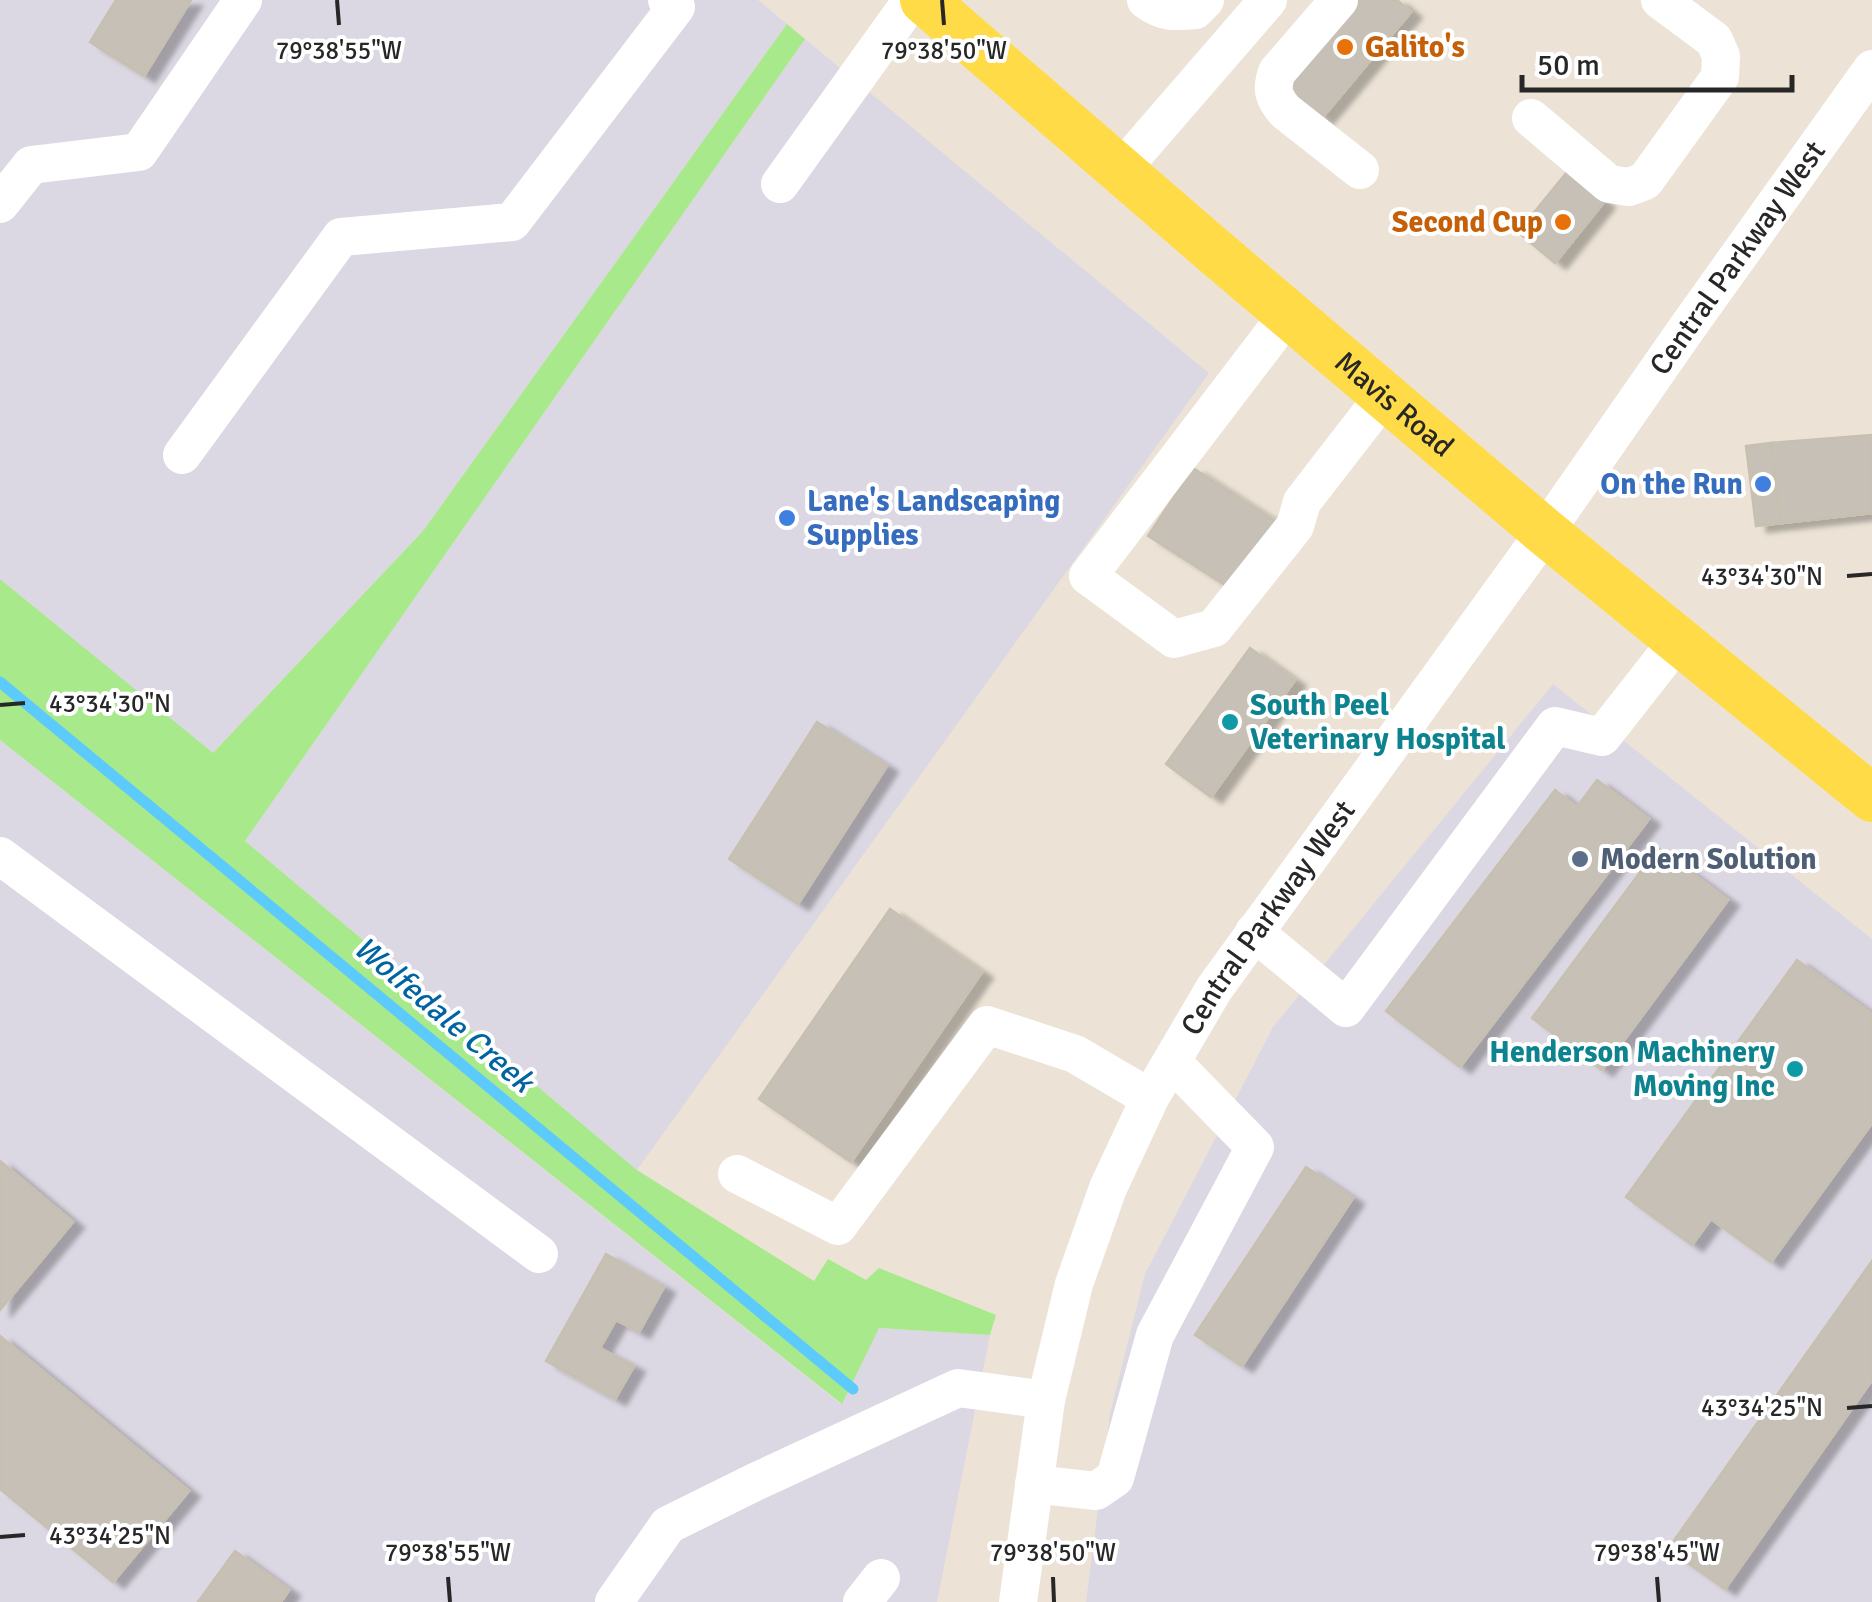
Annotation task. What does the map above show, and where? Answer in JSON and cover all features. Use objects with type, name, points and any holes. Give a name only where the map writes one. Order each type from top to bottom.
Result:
[{"type":"main road","name":"Mavis Road","points":[[924,0],[1545,532],[1872,798]]},
{"type":"street","points":[[0,204],[31,165],[139,152],[243,0]]},
{"type":"street","points":[[182,455],[341,237],[512,222],[676,7],[667,0]]},
{"type":"street","points":[[780,184],[912,0]]},
{"type":"street","points":[[1146,0],[1158,9],[1175,12],[1195,10],[1205,0]]},
{"type":"street","points":[[1120,171],[1268,0]]},
{"type":"street","points":[[1339,0],[1278,72],[1272,86],[1275,100],[1286,111],[1360,170]]},
{"type":"street","points":[[1531,118],[1609,184],[1629,187],[1645,182],[1720,77],[1720,56],[1714,40],[1660,0]]},
{"type":"street","name":"Central Parkway West","points":[[1018,1602],[1046,1400],[1074,1284],[1108,1188],[1150,1098],[1214,989],[1545,532],[1872,69]]},
{"type":"street","points":[[1288,314],[1088,576],[1174,639],[1214,628],[1295,526],[1302,502],[1384,396]]},
{"type":"street","points":[[1254,932],[1346,1008],[1555,726],[1602,737],[1678,640]]},
{"type":"street","points":[[0,856],[539,1254]]},
{"type":"street","points":[[737,1174],[838,1226],[987,1025],[1075,1054],[1150,1098]]},
{"type":"street","points":[[1034,1484],[1096,1492],[1115,1478],[1154,1334],[1255,1147],[1172,1062]]},
{"type":"street","points":[[614,1602],[668,1525],[755,1482],[958,1388],[1046,1400]]},
{"type":"shaded area","points":[[0,0],[758,0],[787,24],[423,531],[212,754],[0,579]]},
{"type":"shaded area","name":"Lane's Landscaping Supplies","points":[[805,39],[1209,373],[637,1170],[245,841]]},
{"type":"shaded area","points":[[1553,684],[1872,939],[1872,1602],[1086,1602],[1110,1414],[1145,1274],[1273,1027]]},
{"type":"shaded area","points":[[0,740],[841,1404],[878,1328],[990,1335],[937,1602],[0,1602]]},
{"type":"green space","points":[[787,24],[805,39],[245,841],[637,1170],[814,1281],[828,1259],[866,1280],[879,1268],[996,1315],[990,1335],[879,1328],[842,1404],[0,740],[0,579],[213,753],[423,531]]},
{"type":"building","points":[[116,0],[191,0],[144,76],[90,42]]},
{"type":"building","name":"Galito's","points":[[1348,0],[1397,0],[1411,12],[1322,118],[1279,83]]},
{"type":"building","points":[[1567,172],[1604,202],[1555,263],[1518,232]]},
{"type":"building","points":[[1872,435],[1872,513],[1781,523],[1771,443]]},
{"type":"building","name":"On the Run","points":[[1771,443],[1781,523],[1756,526],[1746,446]]},
{"type":"building","points":[[1193,468],[1283,526],[1239,594],[1148,536]]},
{"type":"building","name":"South Peel Veterinary Hospital","points":[[1250,648],[1295,680],[1211,797],[1166,764]]},
{"type":"building","points":[[817,722],[887,766],[798,904],[729,859]]},
{"type":"building","points":[[1597,780],[1649,819],[1460,1067],[1386,1011],[1555,790],[1577,807]]},
{"type":"building","points":[[1658,848],[1728,900],[1602,1070],[1532,1018]]},
{"type":"building","points":[[890,909],[982,972],[851,1162],[759,1099]]},
{"type":"building","name":"Henderson Machinery Moving Inc","points":[[1797,960],[1872,1014],[1872,1123],[1771,1262],[1711,1219],[1692,1245],[1626,1197]]},
{"type":"building","points":[[0,1161],[73,1222],[0,1310]]},
{"type":"building","points":[[1306,1167],[1353,1198],[1242,1366],[1195,1335]]},
{"type":"building","points":[[606,1254],[664,1287],[639,1332],[616,1320],[600,1348],[634,1366],[615,1399],[546,1361]]},
{"type":"building","points":[[1872,1261],[1872,1380],[1725,1589],[1668,1549]]},
{"type":"building","points":[[0,1336],[189,1491],[113,1582],[0,1489]]},
{"type":"building","points":[[235,1551],[289,1590],[281,1602],[198,1602]]},
{"type":"waterway","name":"Wolfedale Creek","points":[[0,682],[853,1389]]},
{"type":"place","name":"Galito's","points":[[1345,47]]},
{"type":"place","name":"Second Cup","points":[[1563,222]]},
{"type":"place","name":"On the Run","points":[[1763,484]]},
{"type":"place","name":"Lane's Landscaping Supplies","points":[[787,518]]},
{"type":"place","name":"South Peel Veterinary Hospital","points":[[1230,722]]},
{"type":"place","name":"Modern Solution","points":[[1580,859]]},
{"type":"place","name":"Henderson Machinery Moving Inc","points":[[1795,1069]]}]
